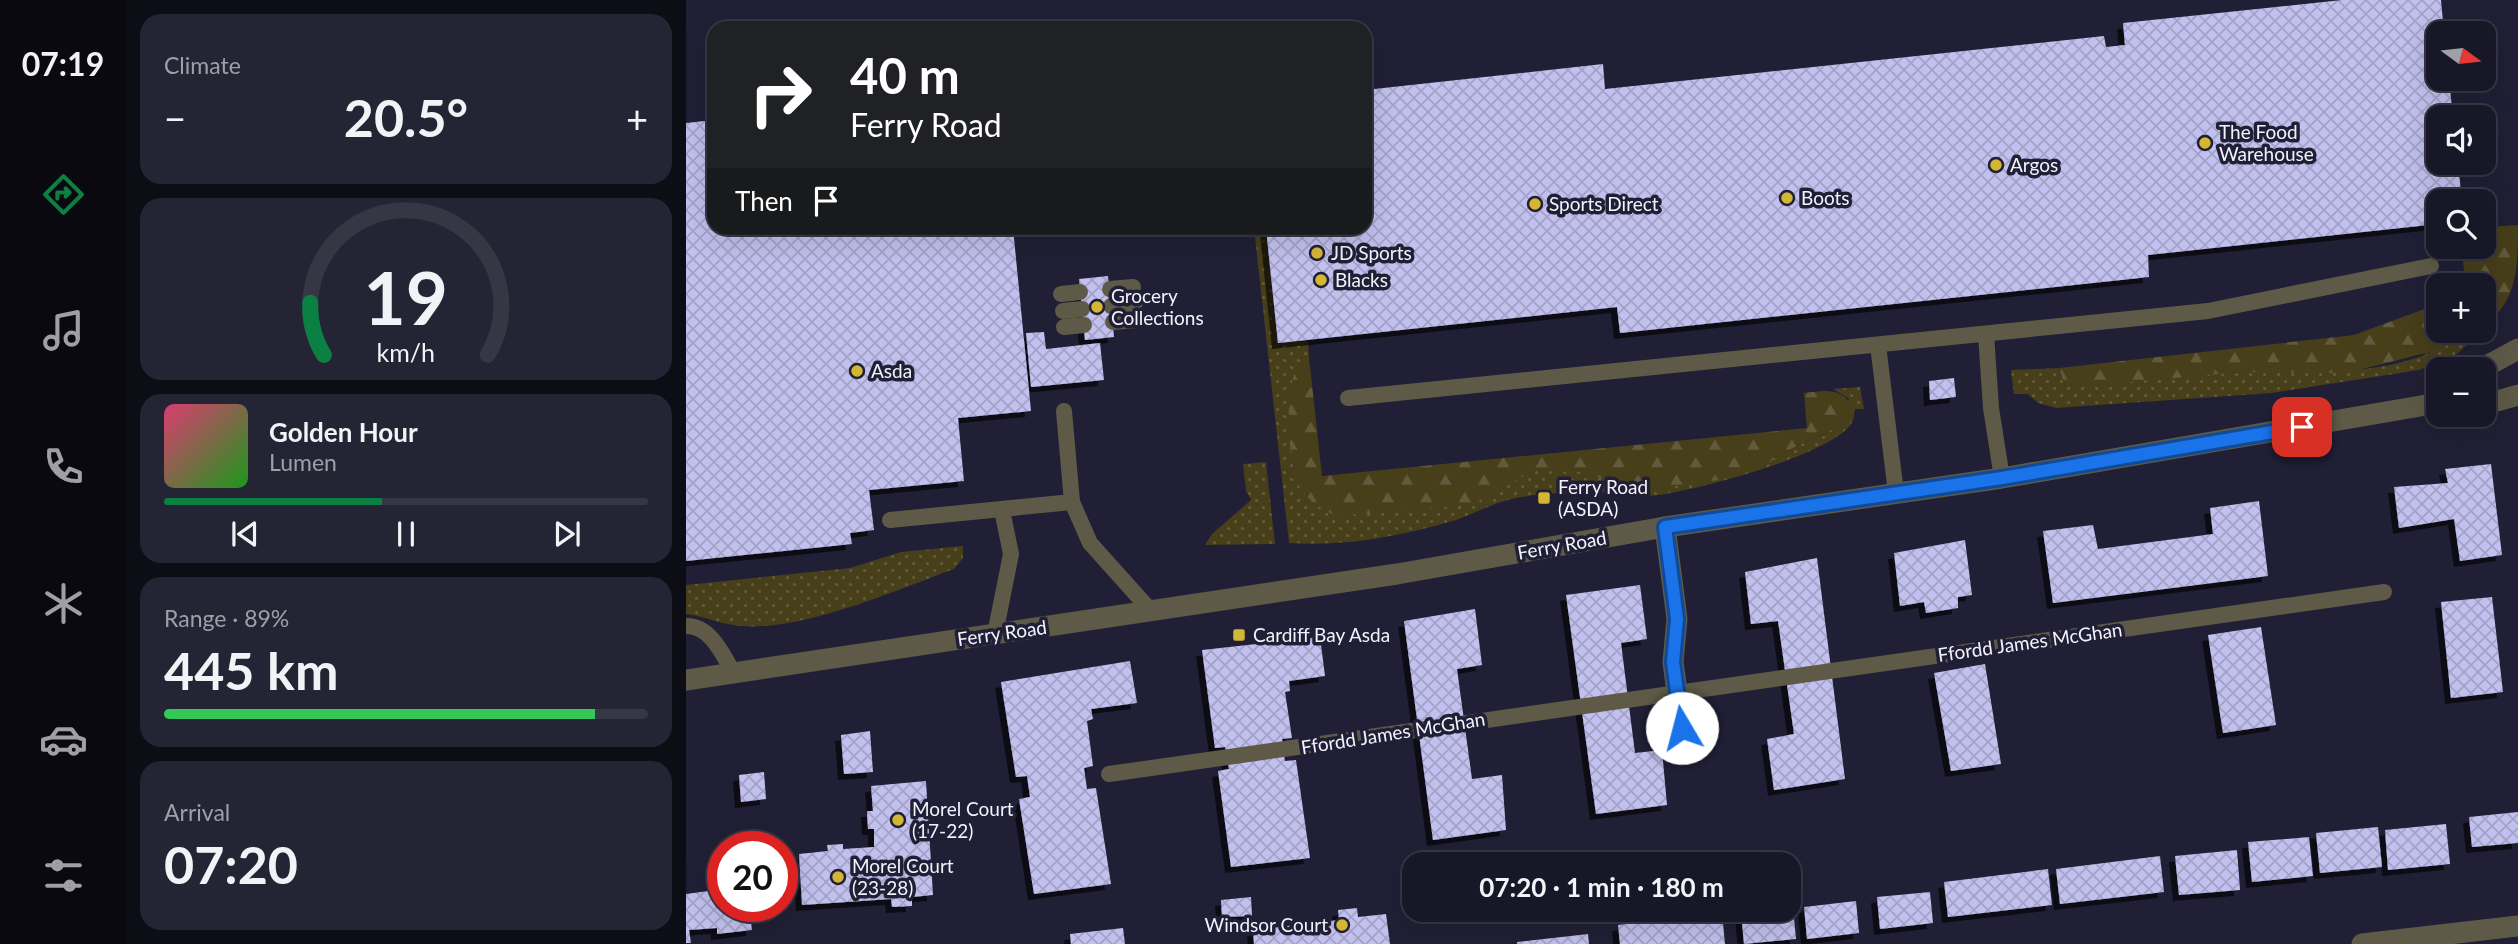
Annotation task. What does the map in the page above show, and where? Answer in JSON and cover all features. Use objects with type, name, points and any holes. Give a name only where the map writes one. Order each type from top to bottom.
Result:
[{"type":"street","points":[[2496,361],[2518,349]]},
{"type":"street","points":[[2496,401],[2518,395]]},
{"type":"street","name":"Ferry Road","points":[[686,680],[1397,574],[1665,527],[2002,478],[2426,405]]},
{"type":"street","points":[[1665,527],[1677,619],[1673,662],[1677,692]]},
{"type":"street","points":[[2362,944],[2518,926]]},
{"type":"lane","points":[[1348,398],[2208,312],[2431,266]]},
{"type":"lane","points":[[1111,306],[1133,286]]},
{"type":"lane","points":[[1061,293],[1080,292]]},
{"type":"lane","points":[[1111,306],[1135,303]]},
{"type":"lane","points":[[1111,306],[1137,320]]},
{"type":"lane","points":[[1064,319],[1083,317]]},
{"type":"lane","points":[[1986,334],[1992,408],[2002,478]]},
{"type":"lane","points":[[1878,345],[1896,493]]},
{"type":"lane","points":[[1064,411],[1072,502],[1090,543],[1151,611]]},
{"type":"lane","points":[[890,520],[1072,502]]},
{"type":"lane","points":[[995,634],[1010,554],[1002,510]]},
{"type":"lane","name":"Ffordd James McGhan","points":[[1109,774],[2384,592]]},
{"type":"lane","points":[[686,626],[692,626],[715,640],[733,673]]},
{"type":"lane","points":[[1677,692],[1682,728]]},
{"type":"green space","points":[[2518,225],[2514,282],[2503,306],[2496,314],[2496,273],[2464,273],[2463,259],[2496,259],[2496,227]]},
{"type":"green space","points":[[1255,235],[1267,235],[1278,343],[1308,340],[1316,471],[1326,494],[1558,465],[1763,468],[1782,453],[1844,424],[1849,399],[1833,389],[1860,387],[1864,409],[1855,409],[1851,424],[1839,436],[1791,459],[1731,479],[1659,495],[1590,492],[1526,496],[1415,531],[1352,542],[1289,543]]},
{"type":"green space","points":[[2426,308],[2426,343],[2450,343],[2442,349],[2346,373],[2240,372],[2075,387],[2065,386],[2059,368],[2354,335]]},
{"type":"green space","points":[[2448,343],[2469,343],[2450,357],[2426,357],[2426,367],[2419,370],[2272,393],[2056,408],[2038,403],[2028,394],[2014,394],[2011,370],[2059,368],[2065,386],[2241,372],[2357,370],[2413,359]]},
{"type":"green space","points":[[1304,361],[1310,366],[1322,476],[1807,428],[1804,393],[1839,393],[1855,409],[1844,424],[1782,453],[1763,468],[1719,480],[1642,491],[1582,472],[1533,471],[1471,505],[1336,516],[1306,496],[1295,475],[1290,440],[1289,400],[1297,369]]},
{"type":"green space","points":[[1266,462],[1275,544],[1205,545],[1212,534],[1251,500],[1246,491],[1243,464]]},
{"type":"green space","points":[[963,546],[963,558],[954,569],[875,599],[815,617],[758,626],[728,624],[686,614],[686,585],[850,568],[901,552]]},
{"type":"building","points":[[2342,0],[2441,0],[2443,21],[2426,21],[2426,91],[2450,91],[2452,105],[2426,105],[2426,175],[2459,175],[2461,189],[2426,189],[2426,225],[2148,255],[2149,277],[1620,333],[1617,307],[1278,343],[1267,235],[1372,235],[1372,89],[1603,64],[1605,89],[2104,36],[2106,47],[2125,45],[2123,23]]},
{"type":"building","name":"Asda","points":[[707,121],[707,235],[1014,235],[1031,411],[958,418],[964,481],[869,490],[874,530],[850,533],[852,544],[686,561],[686,123]]},
{"type":"building","name":"Grocery Collections","points":[[1108,276],[1114,337],[1085,340],[1079,279]]},
{"type":"building","points":[[1044,332],[1046,349],[1100,343],[1104,380],[1031,387],[1026,333]]},
{"type":"building","points":[[1954,378],[1956,397],[1930,400],[1929,381]]},
{"type":"building","points":[[2491,464],[2502,555],[2460,561],[2454,519],[2399,528],[2394,487],[2448,483],[2445,469]]},
{"type":"building","points":[[2259,501],[2268,576],[2053,603],[2043,531],[2093,525],[2098,549],[2213,534],[2210,508]]},
{"type":"building","points":[[1965,540],[1972,595],[1958,597],[1958,608],[1926,613],[1924,602],[1900,606],[1894,553]]},
{"type":"building","points":[[1817,558],[1845,779],[1774,790],[1767,739],[1794,734],[1778,621],[1751,624],[1745,572]]},
{"type":"building","points":[[1640,585],[1647,639],[1621,643],[1635,753],[1662,750],[1667,805],[1596,814],[1566,595]]},
{"type":"building","points":[[2492,597],[2503,692],[2451,698],[2441,602]]},
{"type":"building","points":[[1475,609],[1482,665],[1457,669],[1472,779],[1502,775],[1506,830],[1433,840],[1404,621]]},
{"type":"building","points":[[2261,627],[2276,725],[2223,733],[2208,635]]},
{"type":"building","points":[[1320,637],[1325,676],[1289,681],[1290,691],[1285,692],[1292,738],[1282,739],[1285,761],[1296,760],[1310,858],[1231,867],[1218,771],[1229,769],[1225,747],[1215,748],[1202,650]]},
{"type":"building","points":[[1130,661],[1137,703],[1091,709],[1093,719],[1087,721],[1093,766],[1084,768],[1087,789],[1096,788],[1111,884],[1034,894],[1019,799],[1030,797],[1027,776],[1016,777],[1001,682]]},
{"type":"building","points":[[1985,664],[2001,764],[1951,771],[1934,673]]},
{"type":"building","points":[[870,731],[873,772],[844,774],[841,735]]},
{"type":"building","points":[[764,772],[766,799],[741,802],[739,775]]},
{"type":"building","points":[[926,781],[933,895],[912,897],[912,906],[892,907],[891,899],[802,905],[799,854],[828,851],[827,845],[843,844],[843,849],[874,847],[874,829],[868,829],[867,811],[873,811],[871,786]]},
{"type":"building","points":[[2518,812],[2518,843],[2472,847],[2469,817]]},
{"type":"building","points":[[2446,824],[2450,864],[2388,870],[2385,830]]},
{"type":"building","points":[[2378,827],[2382,867],[2320,873],[2316,833]]},
{"type":"building","points":[[2309,837],[2313,876],[2252,882],[2248,842]]},
{"type":"building","points":[[2237,850],[2240,890],[2179,895],[2175,856]]},
{"type":"building","points":[[2160,856],[2164,892],[2060,904],[2056,869]]},
{"type":"building","points":[[2048,869],[2052,905],[1948,917],[1944,882]]},
{"type":"building","points":[[707,891],[707,922],[751,922],[752,930],[717,934],[717,928],[689,930],[691,943],[686,943],[686,894]]},
{"type":"building","points":[[1930,892],[1933,923],[1880,929],[1877,897]]},
{"type":"building","points":[[1251,897],[1252,916],[1222,917],[1221,900]]},
{"type":"building","points":[[1856,901],[1859,933],[1807,939],[1804,907]]},
{"type":"building","name":"Windsor Court","points":[[1357,908],[1358,917],[1386,914],[1390,944],[1254,944],[1253,930],[1339,920],[1338,910]]},
{"type":"building","points":[[1644,922],[1723,922],[1725,944],[1620,944],[1618,925]]},
{"type":"building","points":[[1742,922],[1794,922],[1796,939],[1744,944]]},
{"type":"building","points":[[1123,928],[1125,944],[1071,944],[1070,934]]},
{"type":"building","points":[[1588,934],[1589,944],[1517,944],[1517,942]]},
{"type":"place","name":"The Food Warehouse","points":[[2205,143]]},
{"type":"place","name":"Argos","points":[[1996,165]]},
{"type":"place","name":"Boots","points":[[1787,198]]},
{"type":"place","name":"Sports Direct","points":[[1535,204]]},
{"type":"place","name":"JD Sports","points":[[1317,253]]},
{"type":"place","name":"Blacks","points":[[1321,280]]},
{"type":"place","name":"Grocery Collections","points":[[1097,307]]},
{"type":"place","name":"Asda","points":[[857,371]]},
{"type":"place","name":"Ferry Road (ASDA)","points":[[1544,498]]},
{"type":"place","name":"Cardiff Bay Asda","points":[[1239,635]]},
{"type":"place","name":"Morel Court (17-22)","points":[[898,820]]},
{"type":"place","name":"Morel Court (23-28)","points":[[838,877]]},
{"type":"place","name":"Windsor Court","points":[[1342,925]]},
{"type":"route","points":[[1682,728],[1673,662],[1677,619],[1665,527],[2002,478],[2302,427]]}]
